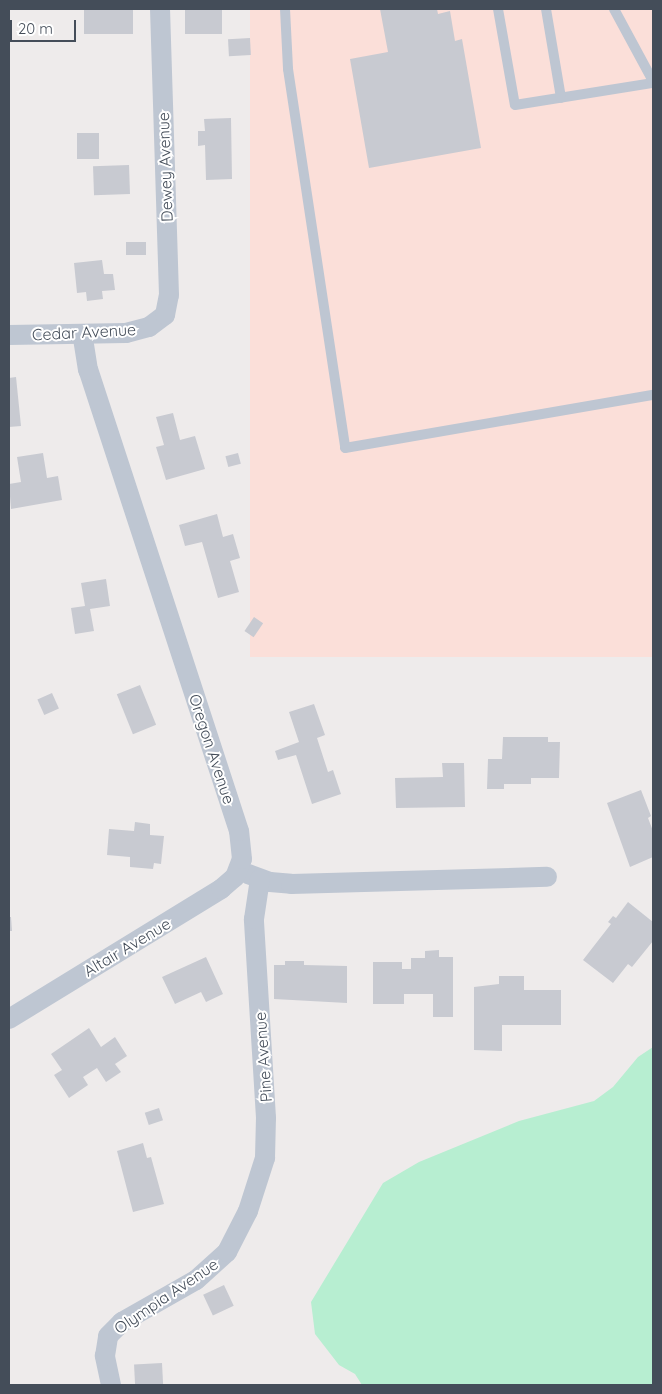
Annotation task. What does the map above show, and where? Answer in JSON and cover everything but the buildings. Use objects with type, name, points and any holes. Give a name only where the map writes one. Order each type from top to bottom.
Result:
[{"type":"street","name":"Dewey Avenue","points":[[158,322],[165,315],[169,295],[160,9]]},
{"type":"street","name":"Cedar Avenue","points":[[9,335],[126,333],[158,322]]},
{"type":"street","name":"Oregon Avenue","points":[[82,334],[88,370],[239,831],[243,849],[239,869]]},
{"type":"street","points":[[239,869],[260,879],[291,884],[547,877]]},
{"type":"street","name":"Altair Avenue","points":[[9,1019],[222,889],[239,869]]},
{"type":"street","name":"Pine Avenue","points":[[238,1231],[265,1158],[267,1141],[254,919],[260,879]]},
{"type":"street","name":"Olympia Avenue","points":[[111,1385],[105,1356],[108,1336],[122,1322],[196,1280],[217,1264],[238,1231]]},
{"type":"lane","points":[[285,9],[288,69],[345,448],[653,395]]},
{"type":"lane","points":[[498,9],[516,105],[653,82],[614,9]]},
{"type":"lane","points":[[546,9],[561,98]]},
{"type":"shaded area","points":[[250,9],[653,9],[653,657],[250,657]]},
{"type":"green space","points":[[653,1047],[653,1385],[362,1385],[355,1374],[339,1365],[315,1334],[311,1302],[383,1183],[419,1162],[519,1121],[594,1101],[613,1087],[638,1057]]}]
